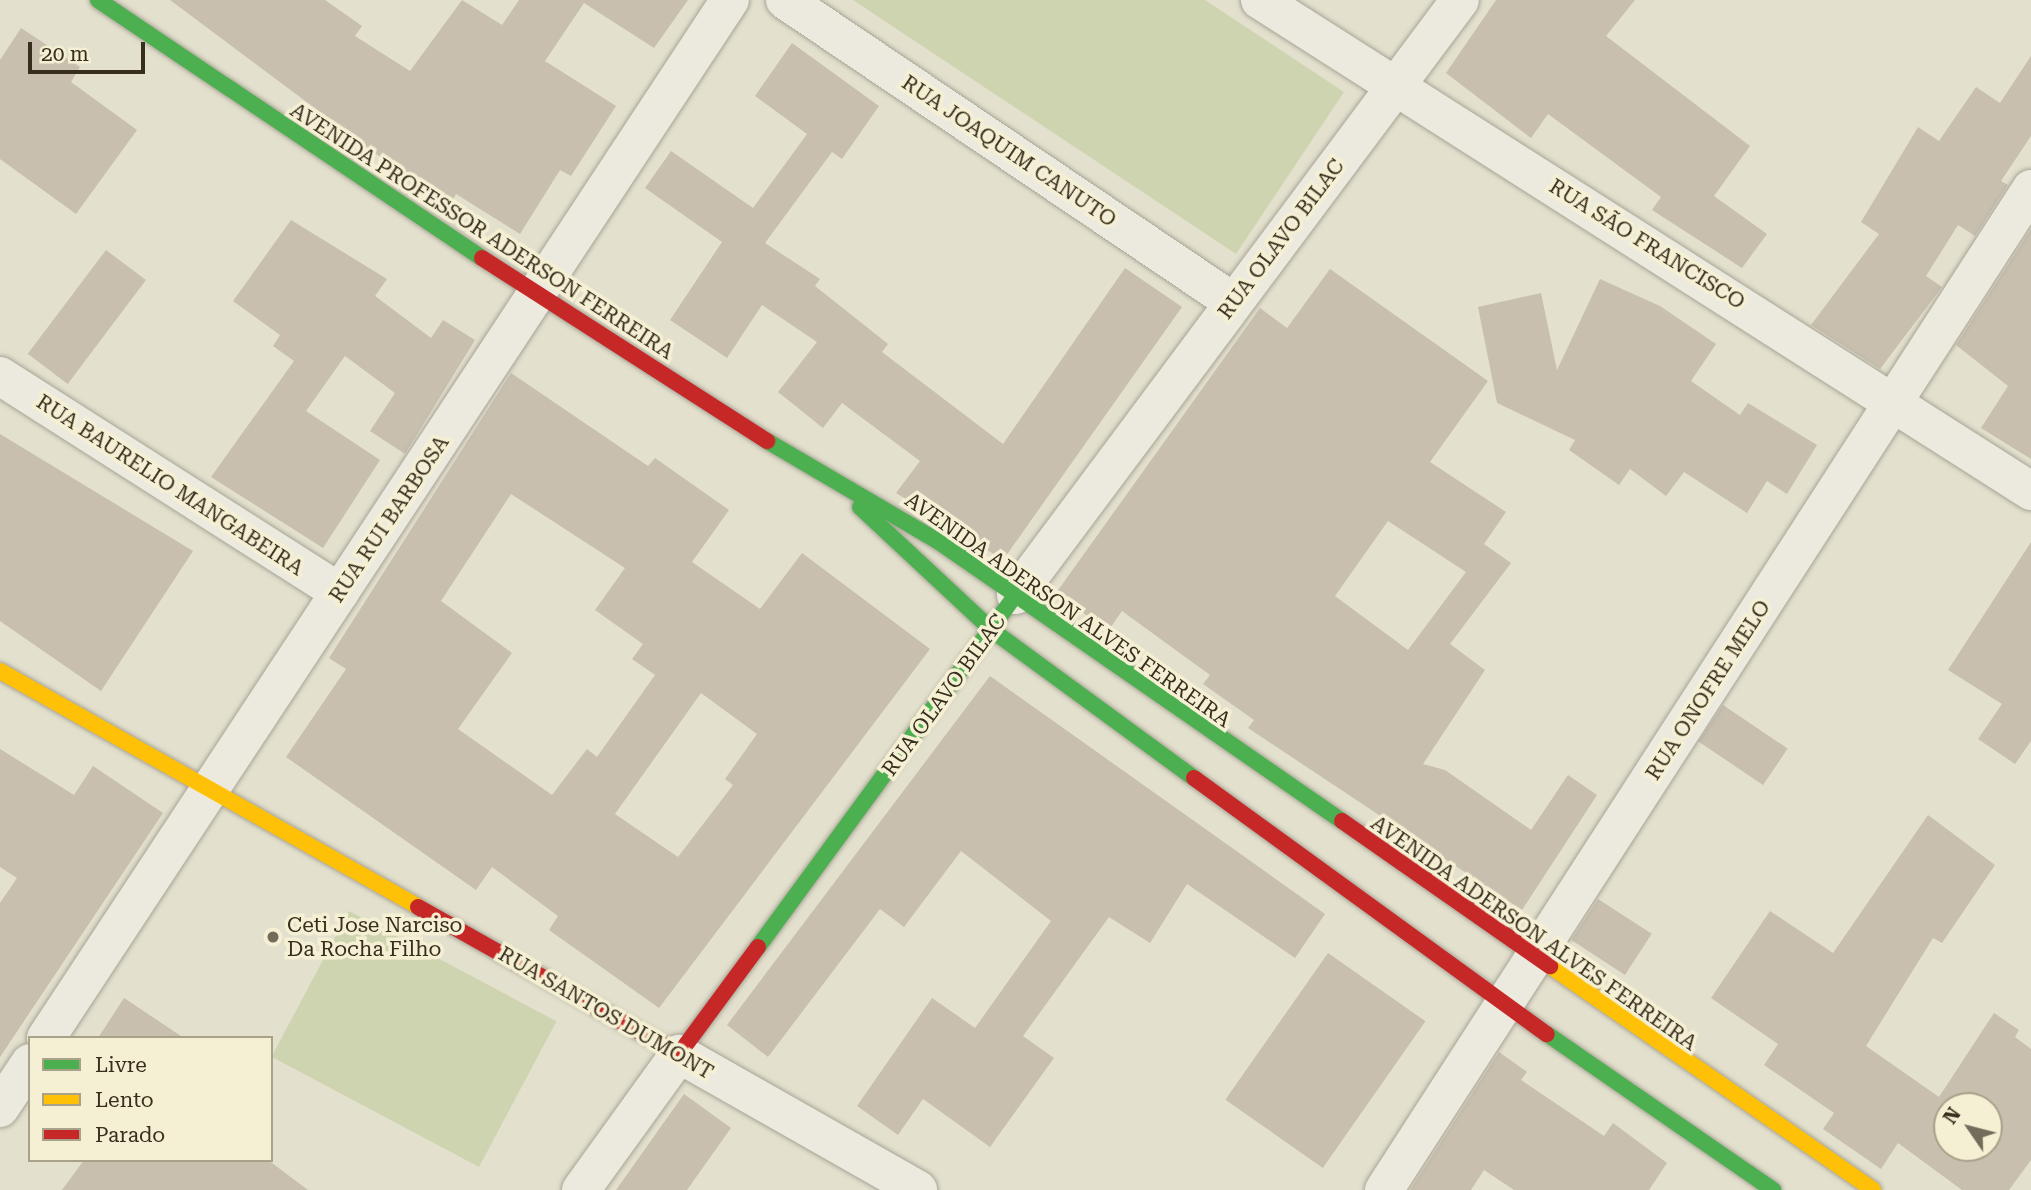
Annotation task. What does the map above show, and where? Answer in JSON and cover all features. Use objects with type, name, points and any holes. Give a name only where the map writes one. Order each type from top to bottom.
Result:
[{"type":"main road","name":"AVENIDA PROFESSOR ADERSON FERREIRA","points":[[98,0],[538,295],[846,492]]},
{"type":"main road","name":"AVENIDA ADERSON ALVES FERREIRA","points":[[846,492],[913,526],[1016,595],[1535,961],[1873,1190]]},
{"type":"main road","name":"AVENIDA ADERSON ALVES FERREIRA","points":[[846,492],[895,546],[993,631],[1503,1003],[1773,1190]]},
{"type":"main road","name":"RUA OLAVO BILAC","points":[[679,1054],[993,631],[1016,595]]},
{"type":"main road","name":"RUA SANTOS DUMONT","points":[[0,671],[679,1054]]},
{"type":"main road","points":[[1823,1181],[1835,1164]]},
{"type":"street","name":"RUA RUI BARBOSA","points":[[47,1036],[730,0]]},
{"type":"street","name":"RUA JOAQUIM CANUTO","points":[[785,0],[1233,302]]},
{"type":"street","name":"RUA SÃO FRANCISCO","points":[[1260,0],[1894,398],[2031,491]]},
{"type":"street","name":"RUA OLAVO BILAC","points":[[1016,595],[1233,302],[1398,87],[1460,0]]},
{"type":"street","name":"RUA ONOFRE MELO","points":[[1384,1190],[1503,1003],[1535,961],[1894,398],[2031,189]]},
{"type":"street","name":"RUA BAURELIO MANGABEIRA","points":[[0,376],[340,593]]},
{"type":"street","name":"RUA OLAVO BILAC","points":[[581,1190],[679,1054]]},
{"type":"street","name":"RUA SANTOS DUMONT","points":[[679,1054],[918,1190]]},
{"type":"street","points":[[0,1108],[28,1066]]},
{"type":"green space","points":[[853,0],[1205,0],[1344,92],[1236,254]]},
{"type":"green space","points":[[349,911],[556,1021],[479,1167],[273,1057]]},
{"type":"building","points":[[170,0],[325,0],[362,26],[355,36],[410,71],[462,0],[502,25],[519,0],[688,0],[654,48],[584,3],[545,61],[616,106],[571,176],[560,170],[520,234],[456,194],[451,204],[403,174]]},
{"type":"building","points":[[1496,0],[1635,0],[1606,36],[1750,146],[1714,196],[1767,234],[1742,268],[1652,210],[1661,197],[1548,114],[1531,138],[1446,73]]},
{"type":"building","points":[[21,28],[80,67],[71,82],[137,130],[76,214],[0,159],[0,60]]},
{"type":"building","points":[[792,43],[879,106],[842,159],[832,152],[765,243],[820,279],[815,286],[888,344],[882,352],[1003,444],[1125,268],[1182,307],[1003,560],[896,493],[920,461],[842,403],[823,428],[778,392],[817,342],[762,305],[727,358],[670,320],[722,242],[645,188],[671,151],[753,208],[807,134],[755,96]]},
{"type":"building","points":[[2031,56],[2031,136],[2001,181],[2008,185],[1975,236],[1958,225],[1926,276],[1942,287],[1880,369],[1811,325],[1879,234],[1861,222],[1918,127],[1939,141],[1976,87],[2000,103]]},
{"type":"building","points":[[291,220],[387,279],[375,296],[431,338],[443,320],[475,340],[405,454],[370,431],[395,393],[345,356],[306,411],[380,460],[323,548],[211,477],[294,361],[273,346],[280,335],[233,301]]},
{"type":"building","points":[[2031,229],[2031,459],[1981,428],[2008,386],[1956,345]]},
{"type":"building","points":[[106,250],[146,280],[68,384],[28,354]]},
{"type":"building","points":[[1330,269],[1488,381],[1430,462],[1506,512],[1484,544],[1511,563],[1450,644],[1485,670],[1423,764],[1445,770],[1531,830],[1568,775],[1597,795],[1522,910],[1248,728],[1254,720],[1203,684],[1210,675],[1122,611],[1108,631],[1056,593],[1260,308],[1287,328]],"holes":[[[1388,521],[1466,572],[1408,650],[1335,596]]]},
{"type":"building","points":[[1600,279],[1660,306],[1716,344],[1691,381],[1740,415],[1748,403],[1817,445],[1787,494],[1767,481],[1747,513],[1684,472],[1666,496],[1630,469],[1619,485],[1569,450],[1575,440],[1497,403],[1478,307],[1541,293],[1557,370]]},
{"type":"building","points":[[511,373],[648,466],[655,458],[729,510],[692,562],[760,609],[802,553],[930,649],[659,1008],[549,930],[558,916],[492,867],[476,890],[286,757],[346,669],[329,658]],"holes":[[[511,494],[625,568],[595,610],[643,644],[632,659],[655,675],[597,757],[587,749],[552,795],[458,729],[512,653],[441,601]],[[701,693],[757,734],[725,779],[733,785],[678,857],[615,814]]]},
{"type":"building","points":[[0,434],[193,551],[101,691],[0,621]]},
{"type":"building","points":[[2031,542],[2031,741],[2015,764],[1978,739],[2002,704],[1948,670]]},
{"type":"building","points":[[990,676],[1325,914],[1295,958],[1187,884],[1150,943],[1109,917],[1023,1036],[1054,1058],[990,1147],[923,1099],[898,1135],[857,1106],[932,998],[975,1028],[1051,921],[961,851],[904,927],[880,909],[768,1057],[727,1025]]},
{"type":"building","points":[[1723,705],[1788,749],[1763,785],[1698,741]]},
{"type":"building","points":[[0,749],[74,795],[93,766],[163,813],[0,1057],[0,903],[17,878],[0,867]]},
{"type":"building","points":[[1928,815],[1995,865],[1942,943],[1933,938],[1866,1046],[1933,1093],[1933,1162],[2003,1162],[2003,1092],[1942,1092],[1994,1013],[2019,1030],[2015,1037],[2031,1049],[2031,1160],[2009,1190],[1962,1190],[1898,1143],[1881,1169],[1823,1129],[1834,1113],[1764,1065],[1778,1044],[1711,998],[1770,911],[1833,953]]},
{"type":"building","points":[[1598,899],[1652,934],[1625,975],[1571,940]]},
{"type":"building","points":[[1328,953],[1425,1021],[1323,1168],[1225,1100]]},
{"type":"building","points":[[124,998],[181,1036],[99,1036]]},
{"type":"building","points":[[1499,1052],[1527,1072],[1521,1080],[1604,1136],[1613,1123],[1667,1163],[1649,1190],[1514,1190],[1484,1170],[1471,1190],[1410,1190]]},
{"type":"building","points":[[684,1094],[731,1128],[687,1190],[616,1190]]},
{"type":"building","points":[[83,1162],[271,1162],[308,1190],[62,1190]]},
{"type":"traffic: fast","points":[[98,0],[482,258]]},
{"type":"traffic: fast","points":[[767,441],[939,542],[1342,821]]},
{"type":"traffic: fast","points":[[860,507],[993,631],[1194,778]]},
{"type":"traffic: fast","points":[[758,947],[1016,595]]},
{"type":"traffic: fast","points":[[1547,1034],[1773,1190]]},
{"type":"traffic: slow","points":[[0,671],[418,907]]},
{"type":"traffic: slow","points":[[1550,966],[1873,1190]]},
{"type":"traffic: jam","points":[[482,258],[767,441]]},
{"type":"traffic: jam","points":[[1194,778],[1547,1034]]},
{"type":"traffic: jam","points":[[1342,821],[1550,966]]},
{"type":"traffic: jam","points":[[418,907],[679,1054],[758,947]]},
{"type":"place","name":"Ceti Jose Narciso Da Rocha Filho","points":[[273,937]]}]
